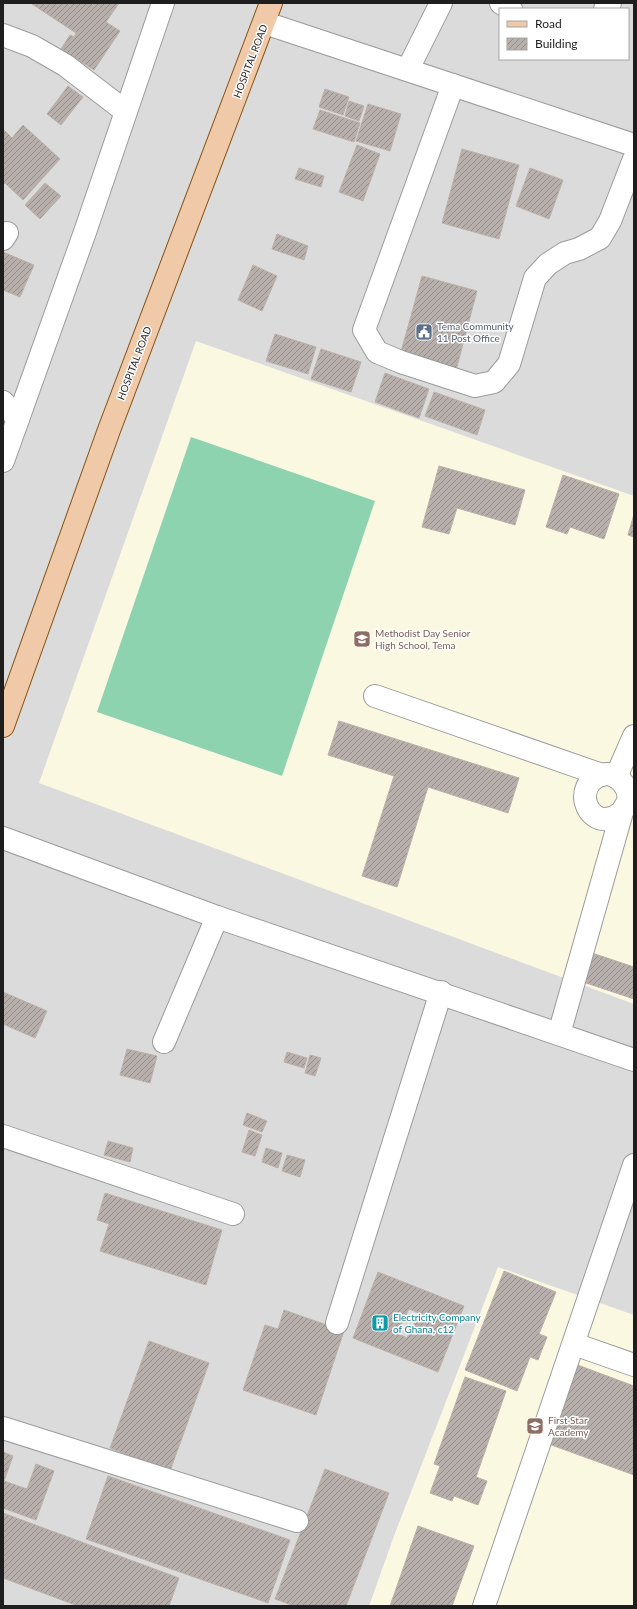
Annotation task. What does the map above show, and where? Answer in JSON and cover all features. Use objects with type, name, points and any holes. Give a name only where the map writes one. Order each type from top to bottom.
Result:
[{"type":"main road","name":"HOSPITAL ROAD","points":[[3,726],[109,430],[271,3]]},
{"type":"street","points":[[3,460],[85,232],[163,3]]},
{"type":"street","points":[[408,70],[441,3]]},
{"type":"street","points":[[264,23],[634,145]]},
{"type":"street","points":[[3,35],[32,46],[65,65],[125,111]]},
{"type":"street","points":[[453,85],[364,330],[377,352],[401,362],[475,386],[494,382],[509,364],[535,278],[548,264],[565,253],[579,250],[600,238],[610,221],[634,159]]},
{"type":"street","points":[[3,402],[18,419]]},
{"type":"street","points":[[374,696],[609,776],[626,786],[628,800],[622,812],[559,1034]]},
{"type":"street","points":[[622,812],[610,818],[596,816],[587,807],[584,794],[590,781],[609,776],[634,736]]},
{"type":"street","points":[[3,838],[218,917],[441,992],[634,1060]]},
{"type":"street","points":[[164,1042],[218,917]]},
{"type":"street","points":[[337,1323],[441,992]]},
{"type":"street","points":[[3,1136],[233,1214]]},
{"type":"street","points":[[484,1606],[634,1165]]},
{"type":"street","points":[[574,1344],[634,1365]]},
{"type":"street","points":[[3,1428],[297,1521]]},
{"type":"shaded area","points":[[3,3],[634,3],[634,1606],[3,1606]]},
{"type":"shaded area","name":"Methodist Day Senior High School, Tema","points":[[196,341],[634,496],[634,1004],[39,783]]},
{"type":"shaded area","name":"First Star Academy","points":[[498,1267],[634,1315],[634,1606],[369,1606],[394,1536]]},
{"type":"green space","points":[[191,437],[375,501],[282,776],[97,712]]},
{"type":"building","points":[[119,3],[106,22],[120,31],[94,70],[61,49],[70,35],[74,37],[76,33],[32,4]]},
{"type":"building","points":[[68,86],[83,97],[61,125],[47,114]]},
{"type":"building","points":[[325,89],[349,97],[343,115],[319,107]]},
{"type":"building","points":[[349,101],[364,106],[359,121],[345,116]]},
{"type":"building","points":[[368,104],[401,114],[390,151],[356,141]]},
{"type":"building","points":[[320,110],[360,123],[354,142],[313,129]]},
{"type":"building","points":[[23,125],[60,159],[23,200],[5,183],[3,185],[3,129],[12,138]]},
{"type":"building","points":[[357,145],[380,154],[363,201],[339,192]]},
{"type":"building","points":[[462,149],[519,165],[499,239],[442,223]]},
{"type":"building","points":[[299,168],[324,176],[321,187],[295,179]]},
{"type":"building","points":[[530,168],[563,180],[549,219],[516,206]]},
{"type":"building","points":[[45,183],[61,196],[40,219],[25,205]]},
{"type":"building","points":[[277,234],[308,246],[304,260],[272,249]]},
{"type":"building","points":[[3,252],[34,265],[20,297],[3,290]]},
{"type":"building","points":[[253,265],[277,276],[262,311],[238,300]]},
{"type":"building","points":[[422,276],[477,291],[455,374],[399,359]]},
{"type":"building","points":[[275,334],[316,347],[308,374],[266,361]]},
{"type":"building","points":[[321,349],[361,362],[351,392],[311,379]]},
{"type":"building","points":[[385,373],[429,389],[419,418],[375,402]]},
{"type":"building","points":[[434,392],[485,410],[477,435],[425,416]]},
{"type":"building","points":[[439,466],[525,490],[515,525],[457,508],[449,534],[422,527]]},
{"type":"building","points":[[563,475],[619,494],[604,539],[570,527],[567,534],[546,527]]},
{"type":"building","points":[[634,514],[634,537],[628,535]]},
{"type":"building","points":[[339,721],[519,778],[508,813],[428,787],[397,887],[362,876],[394,776],[328,755]]},
{"type":"building","points":[[589,952],[634,967],[634,999],[580,981]]},
{"type":"building","points":[[3,992],[47,1011],[35,1038],[3,1024]]},
{"type":"building","points":[[127,1049],[157,1056],[150,1083],[120,1075]]},
{"type":"building","points":[[287,1052],[307,1058],[304,1068],[284,1062]]},
{"type":"building","points":[[310,1055],[321,1058],[315,1076],[305,1073]]},
{"type":"building","points":[[247,1113],[267,1121],[262,1132],[243,1125]]},
{"type":"building","points":[[249,1130],[262,1135],[255,1156],[242,1152]]},
{"type":"building","points":[[108,1141],[133,1148],[130,1162],[104,1155]]},
{"type":"building","points":[[266,1148],[282,1153],[278,1168],[262,1162]]},
{"type":"building","points":[[287,1155],[305,1160],[300,1177],[282,1171]]},
{"type":"building","points":[[105,1193],[222,1230],[206,1285],[100,1251],[109,1224],[97,1220]]},
{"type":"building","points":[[504,1271],[556,1292],[539,1334],[547,1337],[538,1360],[530,1357],[517,1391],[465,1370]]},
{"type":"building","name":"Electricity Company of Ghana, c12","points":[[378,1272],[464,1306],[438,1372],[353,1338]],"holes":[[[409,1309],[419,1313],[407,1338],[397,1333]]]},
{"type":"building","points":[[284,1310],[344,1331],[316,1415],[243,1390],[265,1325],[278,1329]]},
{"type":"building","points":[[149,1341],[209,1363],[170,1471],[110,1448]]},
{"type":"building","points":[[575,1364],[634,1386],[634,1475],[546,1443]]},
{"type":"building","points":[[465,1377],[506,1391],[476,1477],[487,1481],[478,1505],[454,1496],[452,1501],[430,1493],[440,1466],[434,1464]]},
{"type":"building","points":[[3,1452],[13,1456],[4,1481],[27,1489],[36,1464],[54,1471],[36,1520],[3,1508]]},
{"type":"building","points":[[325,1469],[389,1493],[346,1606],[294,1606],[275,1599]]},
{"type":"building","points":[[108,1476],[290,1540],[268,1603],[86,1539]]},
{"type":"building","points":[[3,1513],[179,1578],[169,1606],[78,1606],[3,1578]]},
{"type":"building","points":[[418,1526],[474,1546],[452,1606],[390,1606]]},
{"type":"place","name":"Tema Community 11 Post Office","points":[[424,332]]},
{"type":"place","name":"Methodist Day Senior High School, Tema","points":[[362,639]]},
{"type":"place","name":"Electricity Company of Ghana, c12","points":[[380,1323]]},
{"type":"place","name":"First Star Academy","points":[[535,1426]]}]
